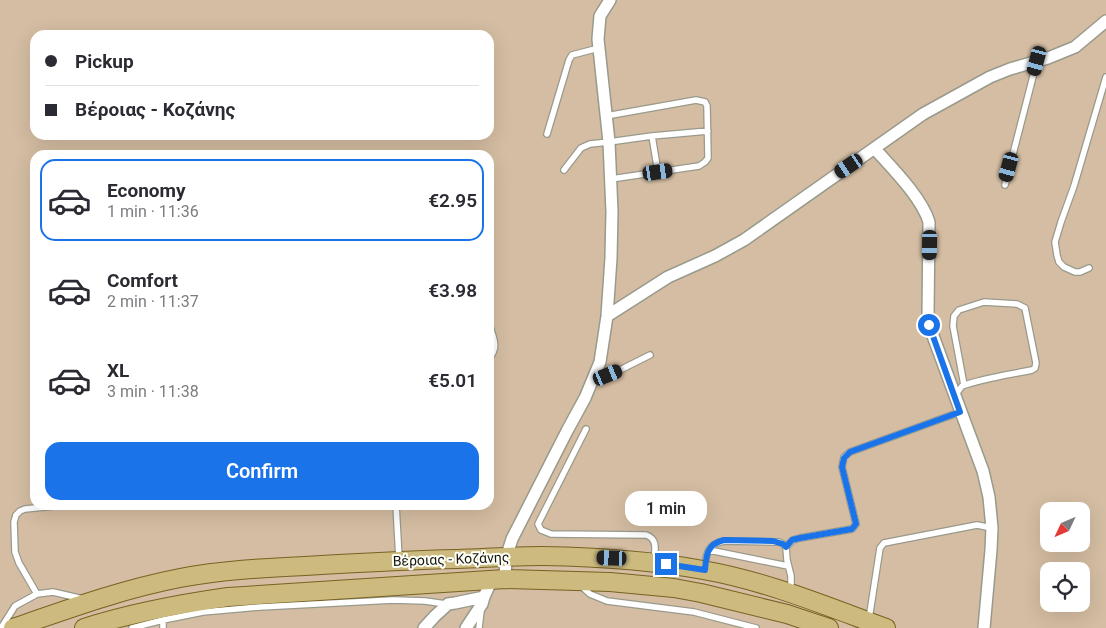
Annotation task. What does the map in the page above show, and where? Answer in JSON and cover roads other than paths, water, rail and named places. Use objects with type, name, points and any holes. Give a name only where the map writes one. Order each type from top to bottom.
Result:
[{"type":"main road","name":"Βέροιας - Κοζάνης","points":[[13,628],[90,601],[172,580],[219,572],[400,560],[540,556],[612,558],[705,570],[741,578],[791,593],[886,628]]},
{"type":"main road","name":"Βέροιας - Κοζάνης","points":[[84,628],[131,614],[183,603],[228,597],[498,579],[574,580],[674,588],[787,614],[829,628]]},
{"type":"street","points":[[466,628],[498,579],[512,539],[586,398],[600,362],[607,316],[612,212],[609,142],[598,39],[600,16],[610,0]]},
{"type":"street","points":[[607,316],[668,277],[715,256],[744,240],[923,114],[979,83],[1010,69],[1075,47],[1106,21]]},
{"type":"street","points":[[875,148],[927,214],[930,227],[929,325],[983,471],[989,497],[992,528],[984,628]]},
{"type":"street","points":[[424,628],[448,604],[483,600]]},
{"type":"lane","points":[[547,134],[572,55],[600,48]]},
{"type":"lane","points":[[1005,185],[1037,61]]},
{"type":"lane","points":[[1089,268],[1075,272],[1064,267],[1059,262],[1055,242],[1074,186],[1106,77]]},
{"type":"lane","points":[[606,116],[696,100],[705,102],[707,106],[708,158],[705,162],[699,166],[611,179]]},
{"type":"lane","points":[[564,170],[581,148],[590,144],[708,131]]},
{"type":"lane","points":[[652,136],[658,172]]},
{"type":"lane","points":[[791,593],[791,576],[786,547],[792,540],[852,529],[856,524],[842,467],[844,458],[850,452],[959,407],[957,393],[964,385],[1035,368],[1036,363],[1025,308],[1018,304],[984,302],[959,310],[954,316],[953,326],[964,385]]},
{"type":"lane","points":[[593,380],[618,371],[650,355]]},
{"type":"lane","points":[[586,429],[538,524],[540,530],[551,534],[646,535],[652,537],[654,541],[654,562]]},
{"type":"lane","points":[[30,508],[20,511],[16,515],[14,522],[15,552],[19,563],[37,594]]},
{"type":"lane","points":[[396,510],[400,560]]},
{"type":"lane","points":[[868,622],[880,548],[884,543],[977,525],[992,528]]},
{"type":"lane","points":[[705,570],[708,550],[713,545],[724,540],[773,541],[786,547]]},
{"type":"lane","points":[[708,550],[788,566]]},
{"type":"lane","points":[[574,580],[590,594],[607,601],[694,612],[756,628]]},
{"type":"lane","points":[[1,628],[15,606],[37,594],[53,592],[90,601]]},
{"type":"lane","points":[[132,628],[203,612],[260,607],[393,600],[425,600],[448,604]]},
{"type":"lane","points":[[479,628],[483,600]]},
{"type":"lane","points":[[162,620],[163,628]]}]
